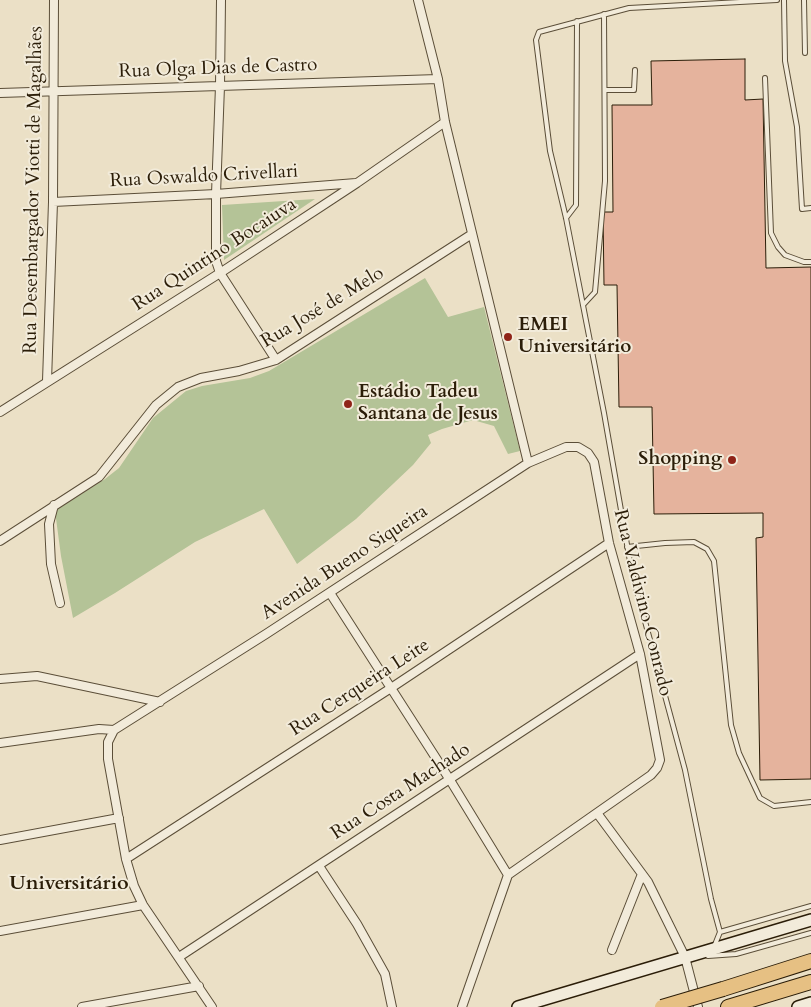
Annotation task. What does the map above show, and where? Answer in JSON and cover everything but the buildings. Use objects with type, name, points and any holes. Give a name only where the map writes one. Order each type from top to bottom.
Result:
[{"type":"highway","points":[[662,1007],[811,962]]},
{"type":"highway","points":[[729,1007],[811,982]]},
{"type":"main road","points":[[518,1007],[811,920]]},
{"type":"main road","points":[[798,1007],[811,1003]]},
{"type":"street","name":"Rua Desembargador Viotti de Magalhães","points":[[47,381],[53,202],[54,0]]},
{"type":"street","points":[[221,0],[216,261],[220,272],[276,360]]},
{"type":"street","points":[[418,0],[438,79],[445,122],[528,463]]},
{"type":"street","name":"Rua Olga Dias de Castro","points":[[0,93],[438,79]]},
{"type":"street","name":"Rua Quintino Bocaiuva","points":[[0,412],[357,183],[445,122]]},
{"type":"street","name":"Rua Oswaldo Crivellari","points":[[53,202],[216,194],[357,183]]},
{"type":"street","name":"Rua José de Melo","points":[[0,541],[99,477],[156,405],[178,387],[201,378],[239,371],[276,360],[472,234]]},
{"type":"street","name":"Avenida Bueno Siqueira","points":[[114,730],[330,593],[528,463],[566,448],[578,447],[588,453],[594,462]]},
{"type":"street","name":"Rua Valdivino Conrado","points":[[594,462],[609,543],[640,654],[660,760],[657,768],[651,775],[597,813]]},
{"type":"street","points":[[54,505],[49,524],[51,564],[60,603]]},
{"type":"street","name":"Rua Cerqueira Leite","points":[[126,858],[391,688],[609,543]]},
{"type":"street","points":[[330,593],[450,780],[508,875]]},
{"type":"street","name":"Rua Costa Machado","points":[[179,957],[640,654]]},
{"type":"street","points":[[0,679],[37,676],[160,702]]},
{"type":"street","points":[[0,743],[99,729],[114,730],[108,742],[108,759],[126,858],[134,886],[143,905],[212,1007]]},
{"type":"street","points":[[462,1007],[508,875],[597,813],[648,882],[686,958],[698,1007]]},
{"type":"street","points":[[0,840],[119,818]]},
{"type":"street","points":[[318,866],[357,924],[384,974],[392,1007]]},
{"type":"street","points":[[612,950],[642,874]]},
{"type":"street","points":[[0,931],[143,905]]},
{"type":"street","points":[[82,1007],[199,986]]},
{"type":"lane","points":[[712,950],[720,932],[711,899],[685,770],[632,573],[604,413],[566,218],[550,151],[536,40],[538,32],[629,8],[777,0]]},
{"type":"lane","points":[[784,0],[785,61],[797,127],[802,209],[811,208]]},
{"type":"lane","points":[[804,0],[805,53]]},
{"type":"lane","points":[[583,305],[595,292],[605,181],[604,14]]},
{"type":"lane","points":[[566,218],[576,205],[577,21]]},
{"type":"lane","points":[[605,90],[634,90],[635,70]]},
{"type":"lane","points":[[765,78],[771,233],[785,256],[804,262],[811,262]]},
{"type":"lane","points":[[627,547],[694,542],[707,549],[714,561],[730,725],[739,753],[760,798],[774,806],[811,802]]},
{"type":"lane","points":[[720,932],[811,906]]},
{"type":"lane","points":[[686,958],[736,954],[811,933]]},
{"type":"green space","points":[[315,199],[224,260],[222,205]]},
{"type":"green space","points":[[425,278],[448,317],[484,307],[520,451],[508,454],[494,426],[473,420],[442,429],[428,435],[431,443],[413,465],[356,519],[297,564],[264,509],[195,542],[73,618],[61,556],[55,511],[119,468],[153,418],[186,391],[202,386],[250,378],[269,371]]},
{"type":"place","name":"EMEI Universitário","points":[[508,337]]},
{"type":"place","name":"Estádio Tadeu Santana de Jesus","points":[[348,404]]},
{"type":"place","name":"Shopping","points":[[732,460]]},
{"type":"district","name":"Universitário","points":[[69,884]]}]
